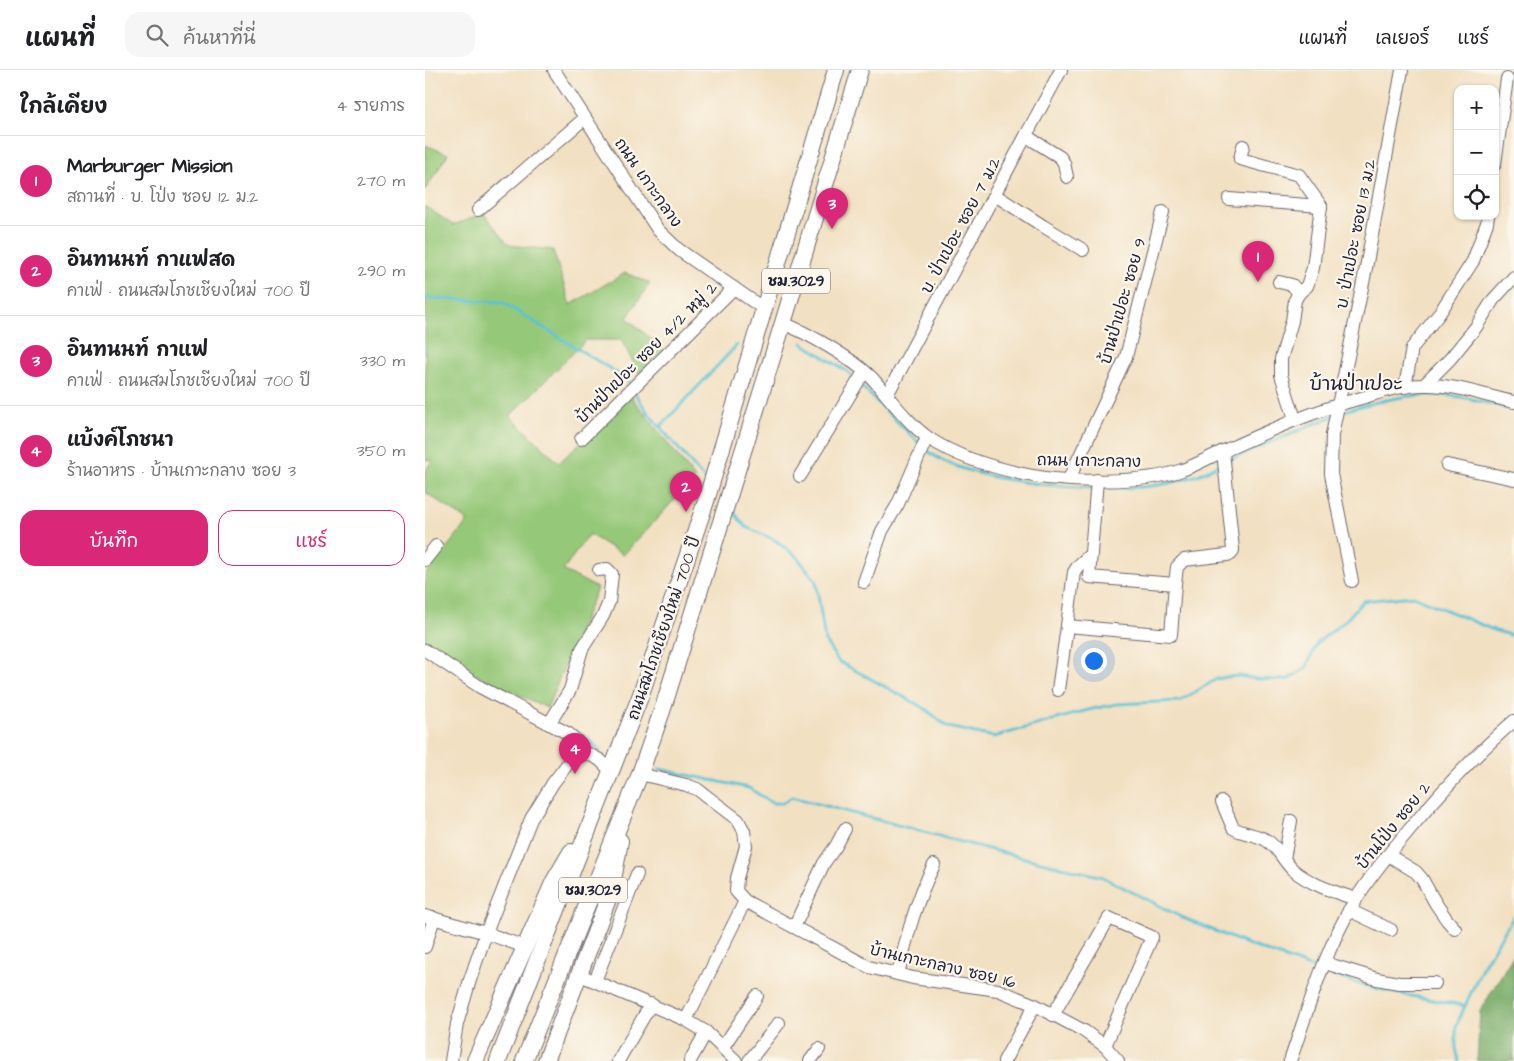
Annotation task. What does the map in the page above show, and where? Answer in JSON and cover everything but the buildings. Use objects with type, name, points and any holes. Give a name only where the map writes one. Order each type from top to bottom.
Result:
[{"type":"main road","name":"ถนนสมโภชเชียงใหม่ 700 ปี","points":[[498,1061],[641,697],[714,476],[836,70]]},
{"type":"main road","name":"ถนนสมโภชเชียงใหม่ 700 ปี","points":[[524,1061],[640,774],[783,324],[860,70]]},
{"type":"main road","points":[[475,1061],[554,881],[601,798]]},
{"type":"main road","points":[[546,1061],[587,978],[611,891],[627,807]]},
{"type":"street","name":"ถนน เกาะกลาง","points":[[554,70],[658,230],[679,250],[764,309]]},
{"type":"street","name":"บ. ป่าเปอะ ซอย 7 ม.2","points":[[887,395],[1061,70]]},
{"type":"street","name":"บ. ป่าเปอะ ซอย 13 ม.2","points":[[1352,581],[1331,474],[1332,434],[1366,268],[1402,70]]},
{"type":"street","points":[[1499,136],[1507,79]]},
{"type":"street","points":[[478,210],[585,118]]},
{"type":"street","points":[[1026,136],[1059,157],[1064,163],[1067,177]]},
{"type":"street","points":[[1243,146],[1240,159],[1299,175],[1321,206],[1313,268],[1307,286],[1299,293],[1295,300],[1292,321],[1281,359],[1281,375],[1295,419]]},
{"type":"street","points":[[995,195],[1083,250]]},
{"type":"street","points":[[1229,199],[1321,206]]},
{"type":"street","name":"บ้านป่าเปอะ ซอย 9","points":[[1069,479],[1126,357],[1163,212]]},
{"type":"street","points":[[1405,387],[1412,348],[1439,314],[1473,261],[1487,220]]},
{"type":"street","points":[[1424,385],[1450,359],[1493,300],[1514,277]]},
{"type":"street","points":[[1279,282],[1292,284],[1299,293]]},
{"type":"street","name":"บ้านป่าเปอะ ซอย 4/2 หมู่ 2","points":[[581,439],[734,288]]},
{"type":"street","name":"ถนน เกาะกลาง","points":[[783,324],[804,332],[843,356],[864,372],[887,395],[924,444],[986,464],[1025,474],[1069,479],[1097,485],[1155,477],[1224,458],[1295,419],[1335,412],[1405,387],[1424,385],[1445,386],[1514,402]]},
{"type":"street","points":[[800,476],[864,372]]},
{"type":"street","points":[[864,582],[882,532],[898,504],[924,444]]},
{"type":"street","points":[[1067,626],[1171,634],[1177,567],[1184,560],[1231,554],[1232,543],[1224,458]]},
{"type":"street","points":[[1447,465],[1514,479]]},
{"type":"street","points":[[1097,485],[1089,577],[1175,584]]},
{"type":"street","points":[[425,560],[436,546]]},
{"type":"street","points":[[1058,690],[1074,572],[1091,554]]},
{"type":"street","points":[[549,724],[570,690],[582,649],[603,616],[609,602],[612,574],[607,569],[599,570]]},
{"type":"street","points":[[425,650],[480,687],[569,734],[576,740],[579,749],[600,760],[612,772]]},
{"type":"street","name":"บ้านโป่ง ซอย 2","points":[[1290,1061],[1323,969],[1341,926],[1353,905],[1388,854],[1435,798],[1490,742],[1514,721]]},
{"type":"street","points":[[451,1061],[457,1024],[486,933],[531,819],[553,783],[579,749]]},
{"type":"street","points":[[640,774],[686,784],[697,789],[738,820],[744,831],[746,846],[737,878],[736,891],[745,901],[687,1020]]},
{"type":"street","points":[[1223,802],[1233,828],[1266,840],[1274,845],[1284,859],[1300,875],[1353,905],[1391,930]]},
{"type":"street","points":[[1284,859],[1291,821]]},
{"type":"street","points":[[794,927],[824,863],[845,829]]},
{"type":"street","points":[[1388,854],[1416,872],[1441,912],[1455,929]]},
{"type":"street","points":[[898,974],[913,913],[923,886],[934,865]]},
{"type":"street","points":[[637,874],[587,978],[687,1020],[706,1032],[735,1061]]},
{"type":"street","name":"บ้านเกาะกลาง ซอย 16","points":[[745,901],[869,967],[913,978],[998,990],[1035,1005],[1083,1031],[1105,1046],[1118,1061]]},
{"type":"street","points":[[425,946],[430,917],[486,933],[525,947]]},
{"type":"street","points":[[1053,1015],[1109,918],[1152,937],[1105,1046]]},
{"type":"street","points":[[1323,969],[1399,984],[1435,983]]},
{"type":"street","points":[[723,1047],[757,996]]},
{"type":"street","points":[[618,1061],[651,1004]]},
{"type":"street","points":[[1004,1061],[1035,1005]]},
{"type":"street","points":[[749,1061],[779,1023]]},
{"type":"street","points":[[690,1061],[706,1032]]},
{"type":"street","points":[[810,1061],[819,1049]]},
{"type":"green space","points":[[425,145],[448,154],[425,190]]},
{"type":"green space","points":[[425,206],[453,225],[484,214],[509,245],[553,250],[570,305],[625,273],[650,283],[627,318],[664,350],[639,373],[621,340],[586,340],[510,416],[559,463],[630,395],[695,478],[623,555],[589,534],[563,570],[597,588],[547,708],[470,672],[425,639],[425,575],[468,521],[425,492],[425,472],[432,460],[425,460]]},
{"type":"green space","points":[[1514,954],[1514,1061],[1477,1061],[1480,1011]]},
{"type":"waterway","points":[[425,298],[502,302],[627,379],[631,386]]},
{"type":"waterway","points":[[802,343],[848,372],[855,380]]},
{"type":"waterway","points":[[660,427],[737,345]]},
{"type":"waterway","points":[[859,384],[921,445]]},
{"type":"waterway","points":[[634,392],[648,413],[707,482]]},
{"type":"waterway","points":[[1341,412],[1397,398],[1425,395],[1462,397],[1514,410]]},
{"type":"waterway","points":[[1228,460],[1333,416]]},
{"type":"waterway","points":[[925,449],[960,468],[982,474],[1030,483],[1094,488]]},
{"type":"waterway","points":[[1101,488],[1137,487],[1172,482],[1198,475],[1220,464]]},
{"type":"waterway","points":[[731,509],[746,527],[775,540],[797,557],[816,581],[825,641],[838,661],[924,708],[948,727],[994,737],[1092,709],[1117,704],[1180,701],[1217,679],[1226,677],[1239,676],[1287,680],[1306,668],[1317,643],[1346,620],[1363,601],[1413,596],[1496,631],[1514,636]]},
{"type":"waterway","points":[[575,732],[588,739],[600,751]]},
{"type":"waterway","points":[[659,769],[749,788],[772,803],[782,803],[792,797],[992,850],[1103,877],[1181,917],[1244,943],[1318,970]]},
{"type":"waterway","points":[[1459,1061],[1456,1048],[1456,1026],[1482,968],[1514,916]]},
{"type":"waterway","points":[[1324,972],[1358,984],[1465,1006]]},
{"type":"place","name":"อินทนนท์ กาแฟ","points":[[832,229]]},
{"type":"place","name":"Marburger Mission","points":[[1258,282]]},
{"type":"place","name":"อินทนนท์ กาแฟสด","points":[[686,512]]},
{"type":"place","name":"แบ้งค์โภชนา","points":[[575,774]]},
{"type":"district","name":"บ้านป่าเปอะ","points":[[1356,383]]}]
